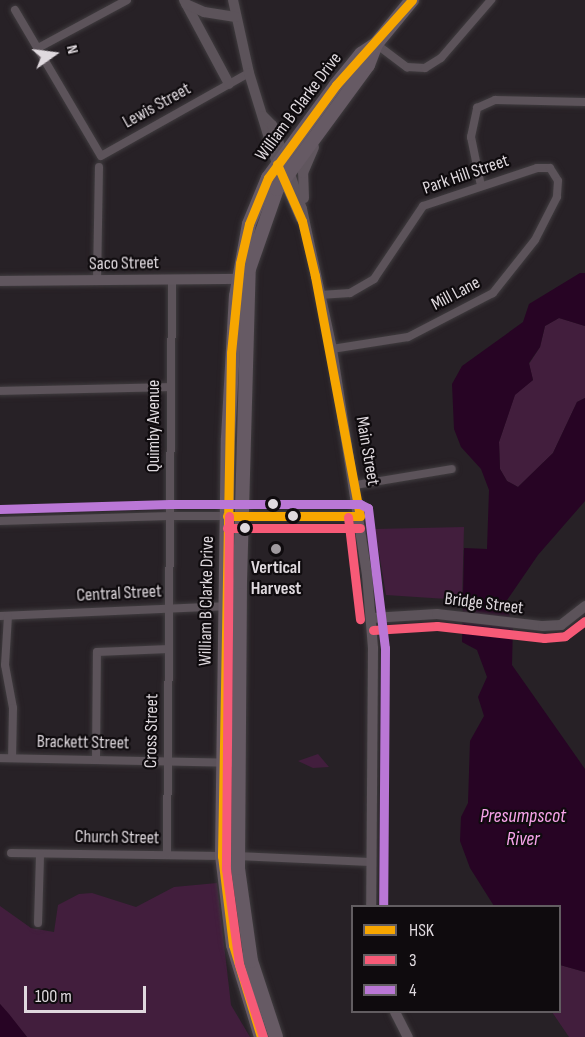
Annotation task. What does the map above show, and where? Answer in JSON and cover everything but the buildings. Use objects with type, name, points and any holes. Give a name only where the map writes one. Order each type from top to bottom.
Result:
[{"type":"highway","points":[[365,59],[412,0]]},
{"type":"highway","name":"William B Clarke Drive","points":[[283,168],[318,129],[365,59]]},
{"type":"highway","name":"William B Clarke Drive","points":[[261,1037],[233,945],[222,856],[231,353],[249,224],[283,168],[365,59]]},
{"type":"highway","name":"William B Clarke Drive","points":[[243,278],[237,856],[251,961],[276,1037]]},
{"type":"main road","points":[[303,221],[306,210],[303,173],[318,129]]},
{"type":"main road","name":"Main Street","points":[[283,168],[303,221],[332,349],[360,516],[372,618],[371,905]]},
{"type":"main road","name":"Saco Street","points":[[0,281],[243,278]]},
{"type":"main road","points":[[396,1013],[408,1037]]},
{"type":"street","points":[[15,10],[38,48],[127,0]]},
{"type":"street","points":[[234,0],[249,73],[263,116],[272,125],[283,168]]},
{"type":"street","points":[[376,44],[407,67],[425,68],[441,58],[491,0]]},
{"type":"street","points":[[185,2],[204,12],[236,17]]},
{"type":"street","points":[[185,2],[229,84]]},
{"type":"street","name":"Lewis Street","points":[[38,48],[101,156],[249,73]]},
{"type":"street","points":[[481,186],[471,137],[477,108],[495,100],[585,102]]},
{"type":"street","points":[[97,281],[99,167]]},
{"type":"street","name":"Park Hill Street","points":[[320,295],[350,293],[367,284],[379,272],[423,206],[537,168],[550,168],[553,173]]},
{"type":"street","name":"Mill Lane","points":[[332,349],[408,337],[493,293],[526,254],[551,211],[559,189],[553,173]]},
{"type":"street","name":"Quimby Avenue","points":[[170,608],[172,280]]},
{"type":"street","points":[[0,390],[170,387]]},
{"type":"street","points":[[356,485],[452,469]]},
{"type":"street","points":[[0,521],[170,516],[360,516]]},
{"type":"street","name":"Central Street","points":[[4,616],[240,606]]},
{"type":"street","name":"Bridge Street","points":[[372,618],[414,614],[461,616],[518,623],[561,624],[585,606]]},
{"type":"street","name":"Cross Street","points":[[167,855],[170,608]]},
{"type":"street","points":[[4,616],[5,666],[13,708],[12,758]]},
{"type":"street","points":[[96,760],[97,652],[170,649]]},
{"type":"street","name":"Brackett Street","points":[[0,758],[238,763]]},
{"type":"street","name":"Church Street","points":[[11,853],[222,856]]},
{"type":"street","points":[[38,923],[40,854]]},
{"type":"street","points":[[237,856],[370,862]]},
{"type":"shaded area","points":[[559,318],[585,326],[585,398],[577,402],[553,453],[518,487],[507,481],[500,469],[499,442],[515,394],[533,380],[529,364],[540,347],[545,326]]},
{"type":"shaded area","points":[[464,527],[462,600],[386,595],[375,529]]},
{"type":"shaded area","points":[[318,754],[329,767],[313,768],[298,761]]},
{"type":"shaded area","points":[[217,883],[231,1005],[250,1037],[27,1037],[0,1004],[0,906],[31,928],[54,932],[58,905],[79,894],[92,893],[136,907],[174,887]]},
{"type":"shaded area","points":[[561,965],[585,972],[585,1037],[569,1037],[553,1013],[561,1013]]},
{"type":"water","name":"Presumpscot River","points":[[580,273],[585,273],[585,326],[559,318],[545,326],[540,347],[529,363],[533,380],[515,395],[499,442],[500,469],[507,481],[518,487],[553,453],[577,402],[585,398],[585,501],[538,555],[505,603],[513,625],[512,665],[585,769],[585,972],[561,965],[561,905],[493,905],[470,868],[460,841],[461,817],[468,803],[470,741],[484,716],[478,697],[487,677],[477,650],[462,642],[464,548],[487,549],[489,490],[481,469],[461,447],[454,429],[452,384],[462,366],[523,322],[529,304]]},
{"type":"water","points":[[0,1004],[9,1014],[27,1037],[0,1037]]},
{"type":"transit line","name":"HSK","points":[[261,1037],[233,945],[222,856],[231,353],[240,263],[249,224],[268,178],[336,85],[412,0]]},
{"type":"transit line","name":"HSK","points":[[277,164],[302,221],[315,276],[360,516]]},
{"type":"transit line","name":"4","points":[[0,509],[170,504],[360,504],[368,508],[385,648],[383,905]]},
{"type":"transit line","name":"HSK","points":[[227,516],[360,516]]},
{"type":"transit line","name":"3","points":[[229,516],[226,869],[239,964],[263,1037]]},
{"type":"transit line","name":"3","points":[[348,517],[360,619]]},
{"type":"transit line","name":"3","points":[[227,528],[360,528]]},
{"type":"transit line","name":"3","points":[[373,630],[437,626],[544,638],[565,636],[585,621]]},
{"type":"place","name":"Vertical Harvest","points":[[276,549]]}]
